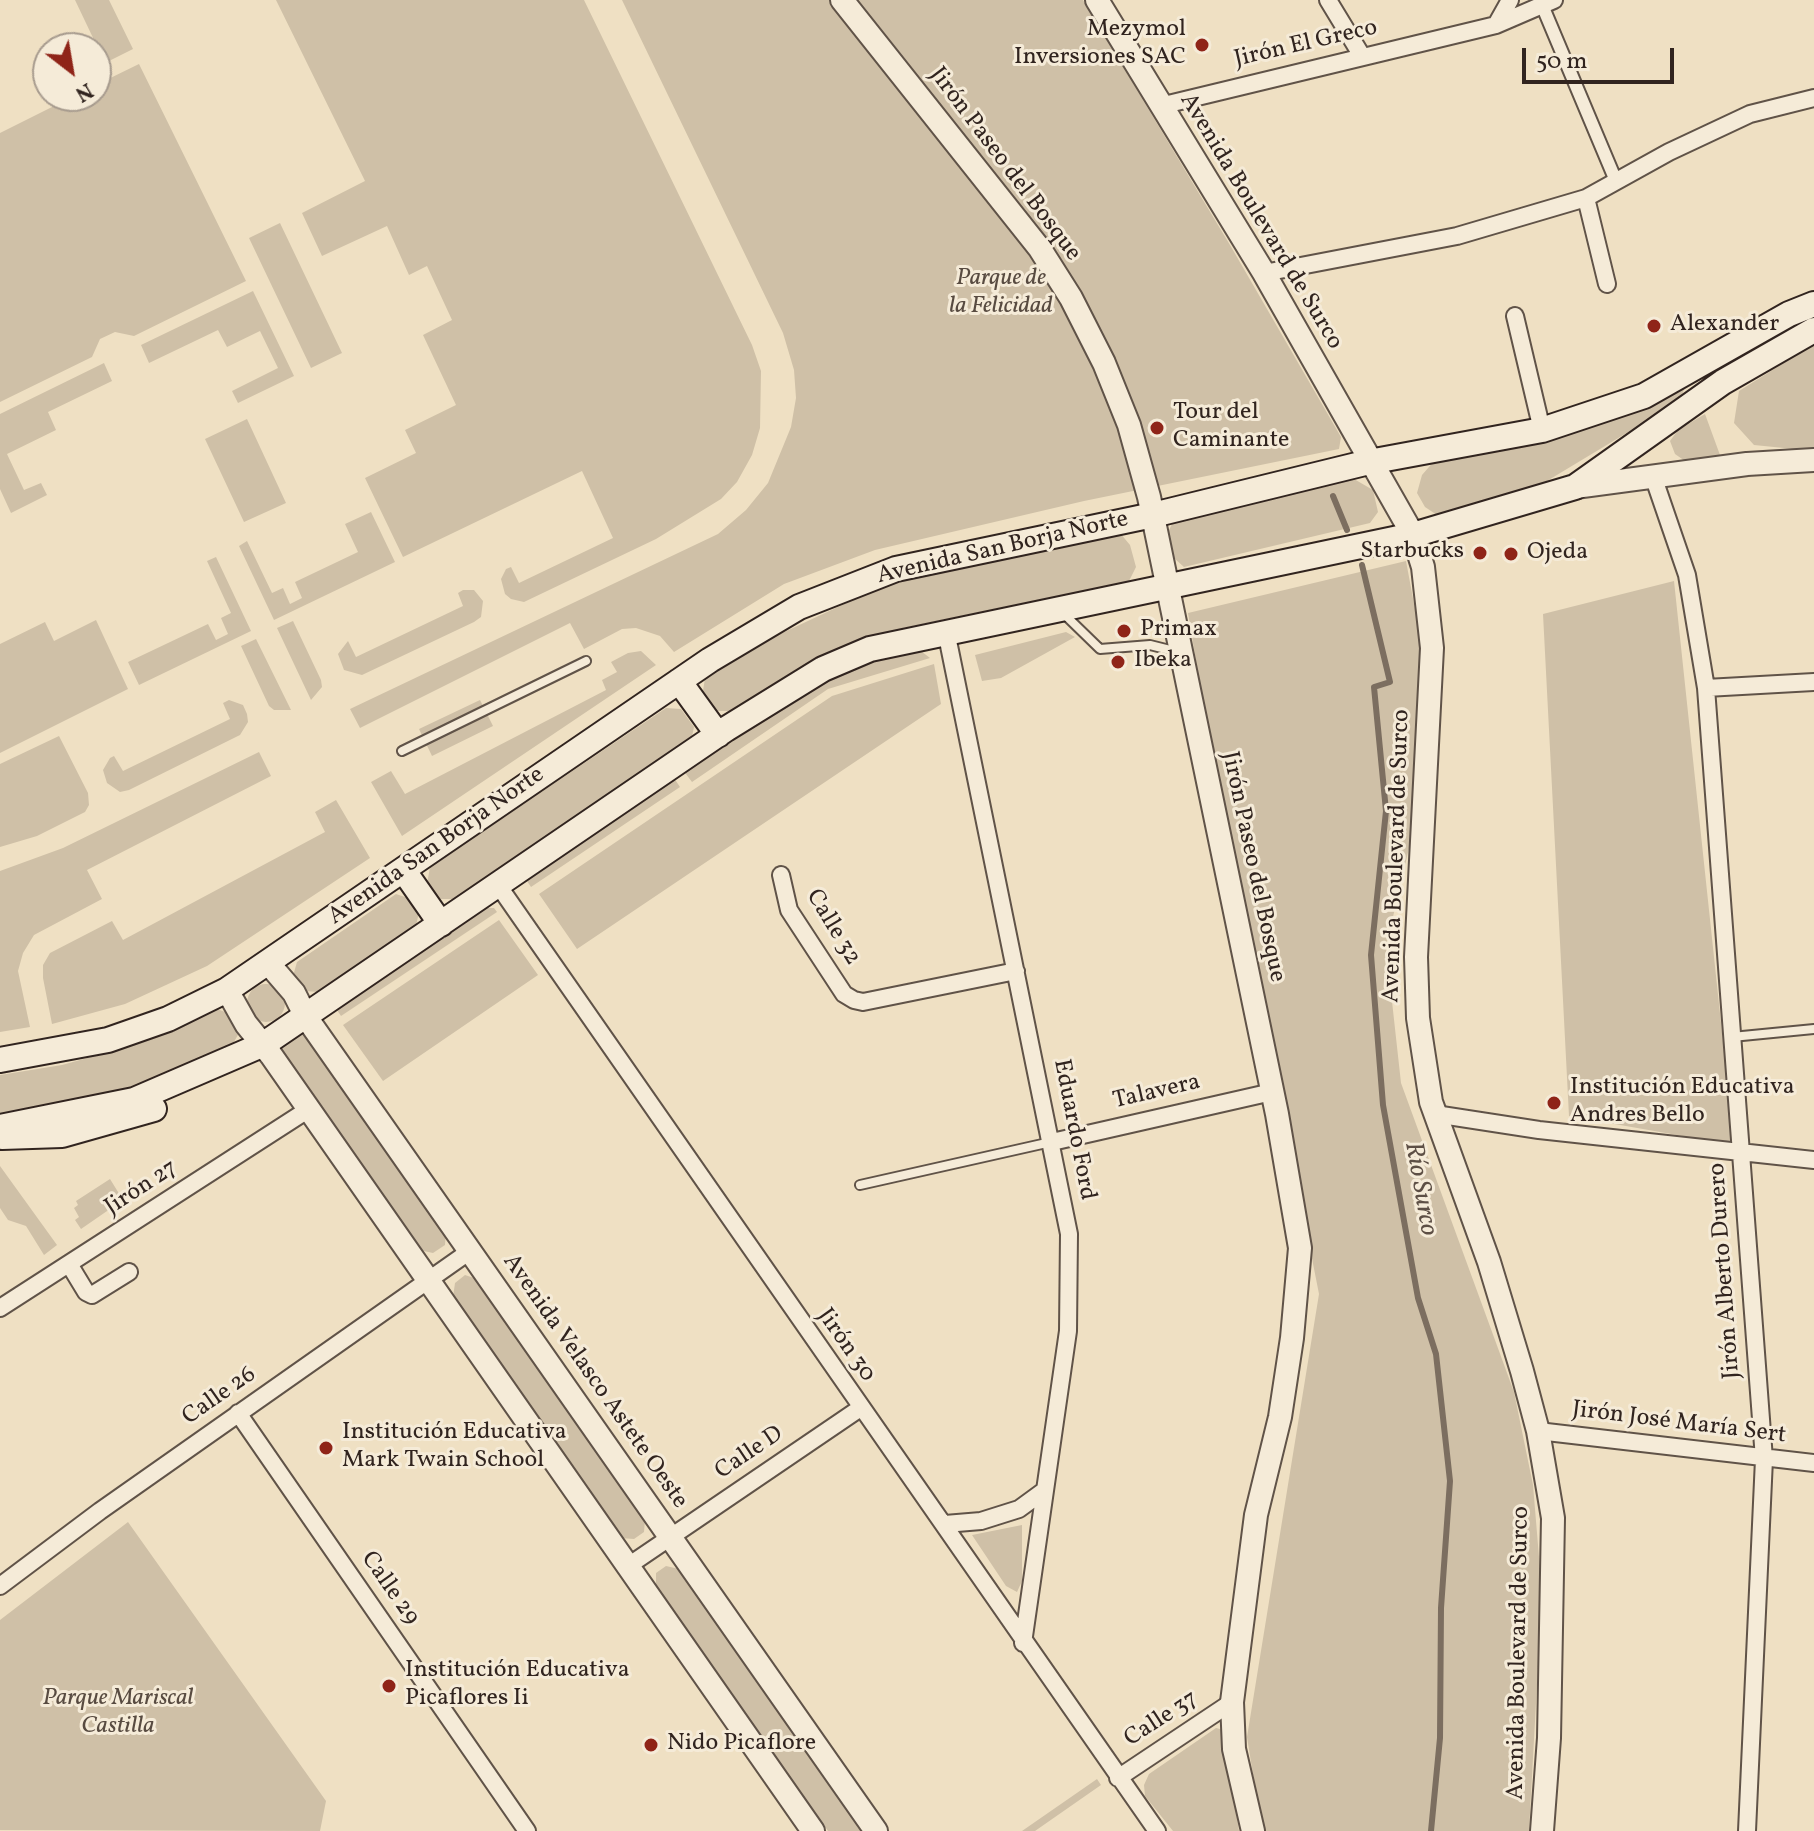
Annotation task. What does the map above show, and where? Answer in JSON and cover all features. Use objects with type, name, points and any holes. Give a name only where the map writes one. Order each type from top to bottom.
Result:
[{"type":"main road","name":"Avenida San Borja Norte","points":[[0,1060],[108,1040],[168,1019],[227,990],[679,681],[799,607],[896,569],[1153,515],[1369,462],[1542,430],[1644,396],[1789,314],[1814,304]]},
{"type":"main road","points":[[0,1136],[62,1135],[122,1120],[177,1101],[267,1050],[306,1017],[441,924],[718,735],[823,669],[870,649],[946,631],[1413,535],[1575,487],[1723,382],[1814,330]]},
{"type":"main road","points":[[679,681],[718,735]]},
{"type":"main road","points":[[404,871],[441,924]]},
{"type":"main road","points":[[0,1127],[134,1100],[267,1050]]},
{"type":"street","name":"Jirón Paseo del Bosque","points":[[842,0],[1040,249],[1071,298],[1104,363],[1129,425],[1153,515],[1272,1092],[1300,1248],[1292,1338],[1280,1417],[1256,1515],[1232,1702],[1234,1749],[1253,1831]]},
{"type":"street","name":"Avenida Boulevard de Surco","points":[[1097,0],[1264,273],[1413,535],[1423,567],[1432,648],[1416,957],[1418,1018],[1435,1114],[1489,1262],[1538,1431],[1553,1518],[1549,1738],[1542,1831]]},
{"type":"street","points":[[1328,0],[1362,56]]},
{"type":"street","points":[[1496,25],[1510,0]]},
{"type":"street","name":"Jirón El Greco","points":[[1160,106],[1496,25],[1548,2]]},
{"type":"street","points":[[1548,2],[1616,181]]},
{"type":"street","points":[[1264,273],[1457,236],[1586,198],[1750,114],[1814,98]]},
{"type":"street","points":[[1586,198],[1607,284]]},
{"type":"street","points":[[1515,316],[1542,430]]},
{"type":"street","points":[[1575,487],[1814,460]]},
{"type":"street","name":"Jirón Alberto Durero","points":[[1653,476],[1687,575],[1706,688],[1764,1459],[1747,1831]]},
{"type":"street","name":"Eduardo Ford","points":[[946,631],[1069,1234],[1068,1331],[1023,1643]]},
{"type":"street","points":[[1706,688],[1814,682]]},
{"type":"street","name":"Calle 32","points":[[781,875],[789,910],[844,994],[854,1000],[863,1002],[1016,971]]},
{"type":"street","name":"Jirón 30","points":[[498,885],[859,1409],[945,1524],[1023,1643],[1157,1831]]},
{"type":"street","name":"Avenida Velasco Astete Oeste","points":[[269,964],[294,993],[306,1017],[876,1831]]},
{"type":"street","points":[[227,990],[246,1024],[309,1109],[813,1831]]},
{"type":"street","name":"Talavera","points":[[1052,1142],[1272,1092]]},
{"type":"street","name":"Jirón 27","points":[[0,1308],[309,1109]]},
{"type":"street","points":[[1435,1114],[1539,1130],[1814,1160]]},
{"type":"street","name":"Calle 26","points":[[0,1586],[238,1413],[470,1251]]},
{"type":"street","points":[[69,1264],[86,1292],[92,1295],[129,1272]]},
{"type":"street","name":"Calle D","points":[[628,1566],[859,1409]]},
{"type":"street","name":"Calle 29","points":[[238,1413],[527,1831]]},
{"type":"street","name":"Jirón José María Sert","points":[[1538,1431],[1814,1463]]},
{"type":"street","points":[[945,1524],[981,1521],[1019,1509],[1045,1490]]},
{"type":"street","name":"Calle 37","points":[[1118,1778],[1232,1702]]},
{"type":"lane","points":[[1058,608],[1100,649],[1150,645],[1181,653]]},
{"type":"lane","points":[[402,751],[586,661]]},
{"type":"lane","points":[[1732,1037],[1814,1029]]},
{"type":"lane","points":[[860,1185],[1052,1142]]},
{"type":"green space","points":[[75,0],[109,0],[133,49],[112,60],[112,32],[90,32]]},
{"type":"green space","points":[[276,0],[584,0],[752,345],[761,371],[760,428],[752,455],[737,482],[721,499],[656,539],[524,602],[505,594],[501,579],[506,569],[511,567],[519,583],[613,538],[582,471],[403,557],[365,478],[416,453],[405,430],[456,405],[423,335],[452,320],[427,266],[409,275],[387,226],[322,256],[302,213],[365,181]]},
{"type":"green space","name":"Parque de la Felicidad","points":[[622,0],[1083,0],[1341,437],[1339,449],[1084,501],[875,550],[784,584],[674,652],[660,636],[636,628],[622,629],[584,649],[570,623],[360,728],[350,709],[718,534],[746,510],[768,483],[791,427],[796,398],[794,370],[783,333]]},
{"type":"green space","points":[[139,64],[246,281],[134,336],[115,332],[100,339],[92,357],[0,402],[0,133],[42,112],[112,112],[112,77]]},
{"type":"green space","points":[[280,223],[342,353],[311,368],[249,238]]},
{"type":"green space","points":[[253,291],[294,376],[238,403],[232,391],[278,368],[260,331],[227,347],[218,330],[149,363],[141,345]]},
{"type":"green space","points":[[1814,344],[1814,451],[1754,445],[1734,423],[1739,391]]},
{"type":"green space","points":[[104,363],[112,381],[48,412],[56,430],[7,454],[24,490],[41,483],[47,495],[11,513],[0,489],[0,414]]},
{"type":"green space","points":[[1687,384],[1678,402],[1537,487],[1437,515],[1425,507],[1417,493],[1422,475],[1435,460],[1613,420]]},
{"type":"green space","points":[[1705,414],[1720,455],[1685,461],[1675,454],[1670,441],[1678,430]]},
{"type":"green space","points":[[247,419],[286,503],[244,522],[205,439]]},
{"type":"green space","points":[[1354,479],[1373,490],[1378,512],[1370,523],[1184,567],[1174,558],[1168,532],[1173,522]]},
{"type":"green space","points":[[371,512],[395,562],[274,620],[239,546],[247,541],[272,593],[283,588],[290,604],[302,598],[295,582],[358,552],[345,524]]},
{"type":"green space","points":[[1120,533],[1130,545],[1136,567],[1129,581],[903,628],[788,676],[730,711],[716,711],[703,691],[705,678],[763,642],[887,584]]},
{"type":"green space","points":[[216,557],[251,631],[139,685],[128,662],[208,624],[216,640],[228,634],[221,618],[231,613],[207,561]]},
{"type":"green space","points":[[1406,561],[1421,641],[1419,719],[1412,835],[1386,947],[1401,1083],[1514,1392],[1533,1485],[1542,1593],[1529,1831],[1262,1831],[1247,1737],[1319,1294],[1208,733],[1188,613]]},
{"type":"green space","points":[[1674,581],[1734,1145],[1569,1116],[1543,614]]},
{"type":"green space","points":[[474,590],[483,601],[481,617],[474,622],[362,675],[344,670],[338,654],[348,641],[356,657],[463,606],[458,593]]},
{"type":"green space","points":[[96,620],[128,689],[0,753],[0,644],[45,622],[54,641]]},
{"type":"green space","points":[[293,621],[321,680],[322,687],[311,700],[277,628]]},
{"type":"green space","points":[[1066,632],[1075,637],[1001,678],[982,681],[975,655]]},
{"type":"green space","points":[[256,639],[291,710],[274,710],[269,706],[241,646]]},
{"type":"green space","points":[[917,648],[930,658],[828,689],[692,782],[683,770],[823,676]]},
{"type":"green space","points":[[641,651],[656,665],[402,836],[371,782],[391,771],[405,794],[606,690],[602,680],[617,672],[611,662],[628,653]]},
{"type":"green space","points":[[934,664],[941,704],[577,949],[539,894],[832,696]]},
{"type":"green space","points":[[229,700],[243,705],[247,714],[248,722],[240,735],[129,790],[120,792],[107,783],[103,770],[110,758],[114,756],[123,771],[230,719],[223,703]]},
{"type":"green space","points":[[480,700],[493,726],[432,756],[419,729]]},
{"type":"green space","points":[[666,708],[681,709],[694,727],[691,741],[456,899],[436,899],[427,884],[430,867]]},
{"type":"green space","points":[[59,736],[88,793],[89,805],[85,812],[37,836],[0,847],[0,764]]},
{"type":"green space","points":[[259,752],[271,776],[87,870],[102,899],[34,935],[23,953],[18,971],[30,1027],[0,1032],[0,871],[63,848]]},
{"type":"green space","points":[[674,778],[680,787],[531,887],[525,878]]},
{"type":"green space","points":[[336,800],[370,858],[207,966],[125,1004],[52,1024],[43,978],[43,965],[50,953],[112,921],[123,940],[325,832],[315,812]]},
{"type":"green space","points":[[396,894],[411,899],[419,912],[416,926],[319,992],[304,991],[293,976],[297,962]]},
{"type":"green space","points":[[487,908],[494,908],[497,912],[341,1016],[337,1010]]},
{"type":"green space","points":[[499,920],[538,975],[383,1081],[343,1025]]},
{"type":"green space","points":[[266,984],[279,990],[285,1003],[279,1016],[266,1022],[253,1016],[247,1003],[253,990]]},
{"type":"green space","points":[[214,1008],[231,1014],[239,1033],[230,1049],[140,1085],[78,1103],[0,1118],[0,1075],[62,1065],[109,1052]]},
{"type":"green space","points":[[301,1034],[309,1036],[446,1231],[445,1245],[433,1253],[419,1250],[282,1053],[282,1046]]},
{"type":"green space","points":[[0,1166],[57,1245],[44,1255],[26,1226],[8,1220],[0,1208]]},
{"type":"green space","points":[[110,1179],[123,1200],[81,1229],[75,1220],[79,1217],[74,1208],[78,1205],[76,1201]]},
{"type":"green space","points":[[465,1275],[477,1279],[645,1520],[644,1532],[634,1539],[620,1538],[453,1297],[455,1283]]},
{"type":"green space","name":"Parque Mariscal Castilla","points":[[128,1522],[326,1801],[320,1831],[0,1830],[0,1620]]},
{"type":"green space","points":[[1022,1525],[1022,1581],[1017,1592],[1006,1586],[972,1535]]},
{"type":"green space","points":[[666,1566],[679,1569],[863,1831],[828,1831],[656,1585],[656,1573]]},
{"type":"green space","points":[[1216,1728],[1224,1730],[1239,1831],[1173,1831],[1145,1796],[1144,1785],[1149,1774]]},
{"type":"green space","points":[[1097,1779],[1101,1785],[1035,1831],[1022,1831]]},
{"type":"waterway","name":"Río Surco","points":[[1333,496],[1347,530]]},
{"type":"waterway","name":"Río Surco","points":[[1362,565],[1390,682],[1374,687],[1386,811],[1371,955],[1383,1105],[1418,1298],[1436,1354],[1450,1481],[1441,1608],[1440,1738],[1431,1831]]},
{"type":"place","name":"Mezymol Inversiones SAC","points":[[1202,45]]},
{"type":"place","name":"Alexander","points":[[1654,326]]},
{"type":"place","name":"Tour del Caminante","points":[[1157,428]]},
{"type":"place","name":"Starbucks","points":[[1480,553]]},
{"type":"place","name":"Ojeda","points":[[1511,554]]},
{"type":"place","name":"Primax","points":[[1124,631]]},
{"type":"place","name":"Ibeka","points":[[1118,662]]},
{"type":"place","name":"Institución Educativa Andres Bello","points":[[1554,1103]]},
{"type":"place","name":"Institución Educativa Mark Twain School","points":[[326,1448]]},
{"type":"place","name":"Institución Educativa Picaflores Ii","points":[[389,1686]]},
{"type":"place","name":"Nido Picaflore","points":[[651,1745]]}]
